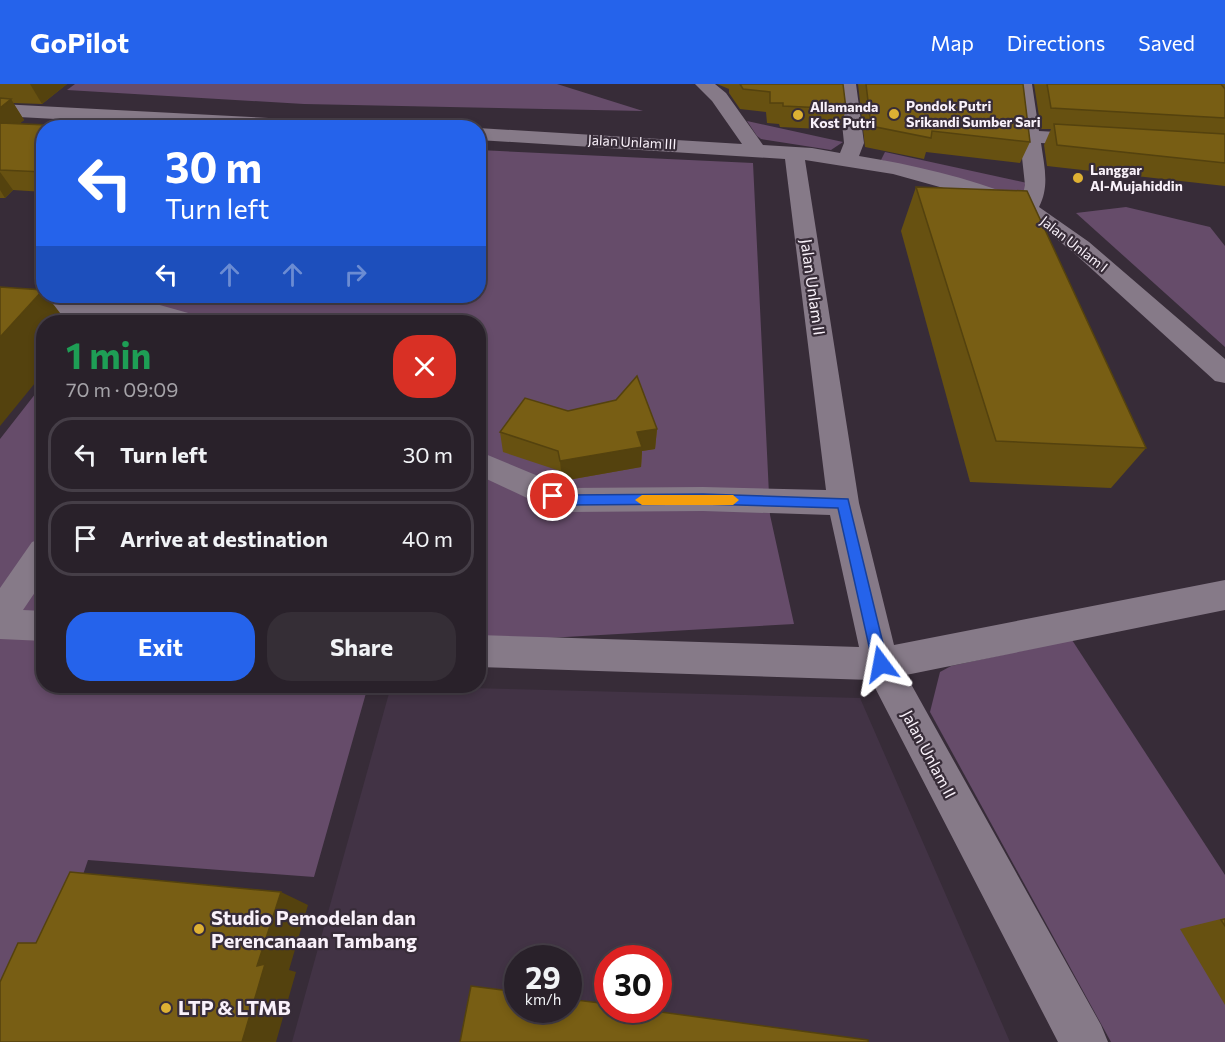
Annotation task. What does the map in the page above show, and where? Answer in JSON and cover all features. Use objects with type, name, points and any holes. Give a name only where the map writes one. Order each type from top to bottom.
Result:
[{"type":"street","points":[[704,84],[719,97],[756,149]]},
{"type":"street","points":[[847,84],[854,143],[848,159]]},
{"type":"street","points":[[1023,84],[1036,185],[1034,196],[1027,209]]},
{"type":"street","points":[[0,110],[192,120]]},
{"type":"street","name":"Jalan Unlam III","points":[[486,134],[756,149],[791,155]]},
{"type":"street","points":[[1029,136],[1112,141]]},
{"type":"street","name":"Jalan Unlam I","points":[[791,155],[848,159],[947,181],[991,194],[1027,209],[1053,225],[1081,247],[1225,374]]},
{"type":"street","name":"Jalan Unlam II","points":[[791,155],[843,503],[881,664],[1084,1042]]},
{"type":"street","points":[[0,303],[149,310],[166,315]]},
{"type":"street","points":[[486,466],[567,500],[703,499],[843,503]]},
{"type":"street","points":[[0,616],[36,563]]},
{"type":"street","points":[[486,651],[881,664],[1225,595]]},
{"type":"street","points":[[0,624],[36,626]]},
{"type":"shaded area","points":[[75,84],[557,84],[643,111],[304,104],[67,90]]},
{"type":"shaded area","points":[[747,121],[843,142],[831,150],[761,139]]},
{"type":"shaded area","points":[[486,150],[753,163],[770,515],[794,624],[486,642],[486,315],[98,315],[108,303],[486,303]]},
{"type":"shaded area","points":[[885,152],[1027,183],[1025,191],[1016,197],[881,160]]},
{"type":"shaded area","points":[[1126,207],[1210,227],[1225,246],[1225,347],[1076,213]]},
{"type":"shaded area","points":[[36,393],[36,693],[366,693],[314,877],[88,860],[26,1042],[0,1042],[0,439]]},
{"type":"shaded area","points":[[1072,640],[1225,875],[1225,1042],[1111,1042],[930,712],[940,672],[951,666]]},
{"type":"shaded area","points":[[486,688],[860,698],[1010,1042],[292,1042],[389,693],[486,693]]},
{"type":"building","points":[[740,84],[843,84],[846,109],[783,106],[783,103],[770,103],[770,92],[743,89]]},
{"type":"building","points":[[866,84],[1023,84],[1030,142],[932,131],[931,138],[871,126]]},
{"type":"building","points":[[1047,84],[1221,84],[1225,89],[1225,118],[1051,108]]},
{"type":"building","points":[[0,98],[11,99],[0,108]]},
{"type":"building","points":[[0,123],[36,125],[36,172],[0,170]]},
{"type":"building","points":[[1054,124],[1225,134],[1225,163],[1057,145]]},
{"type":"building","points":[[916,187],[1027,191],[1146,448],[996,441]]},
{"type":"building","points":[[0,287],[36,290],[36,298],[0,337]]},
{"type":"building","points":[[637,376],[657,429],[637,432],[642,447],[560,461],[558,451],[500,432],[525,398],[568,411],[616,400]]},
{"type":"building","points":[[70,872],[281,892],[257,966],[265,964],[242,1042],[0,1042],[0,982],[18,943],[36,943]]},
{"type":"building","points":[[471,986],[504,990],[504,1023],[582,1023],[582,1001],[594,1002],[594,1023],[672,1023],[672,1014],[868,1040],[868,1042],[460,1042]]},
{"type":"slow traffic","points":[[642,500],[733,500]]},
{"type":"place","name":"Pondok Putri Srikandi Sumber Sari","points":[[894,114]]},
{"type":"place","name":"Allamanda Kost Putri","points":[[798,115]]},
{"type":"place","name":"Langgar Al-Mujahiddin","points":[[1078,178]]},
{"type":"place","name":"Studio Pemodelan dan Perencanaan Tambang","points":[[199,929]]},
{"type":"place","name":"LTP & LTMB","points":[[166,1008]]},
{"type":"route","points":[[553,496],[567,500],[703,499],[843,503],[881,664]]}]
